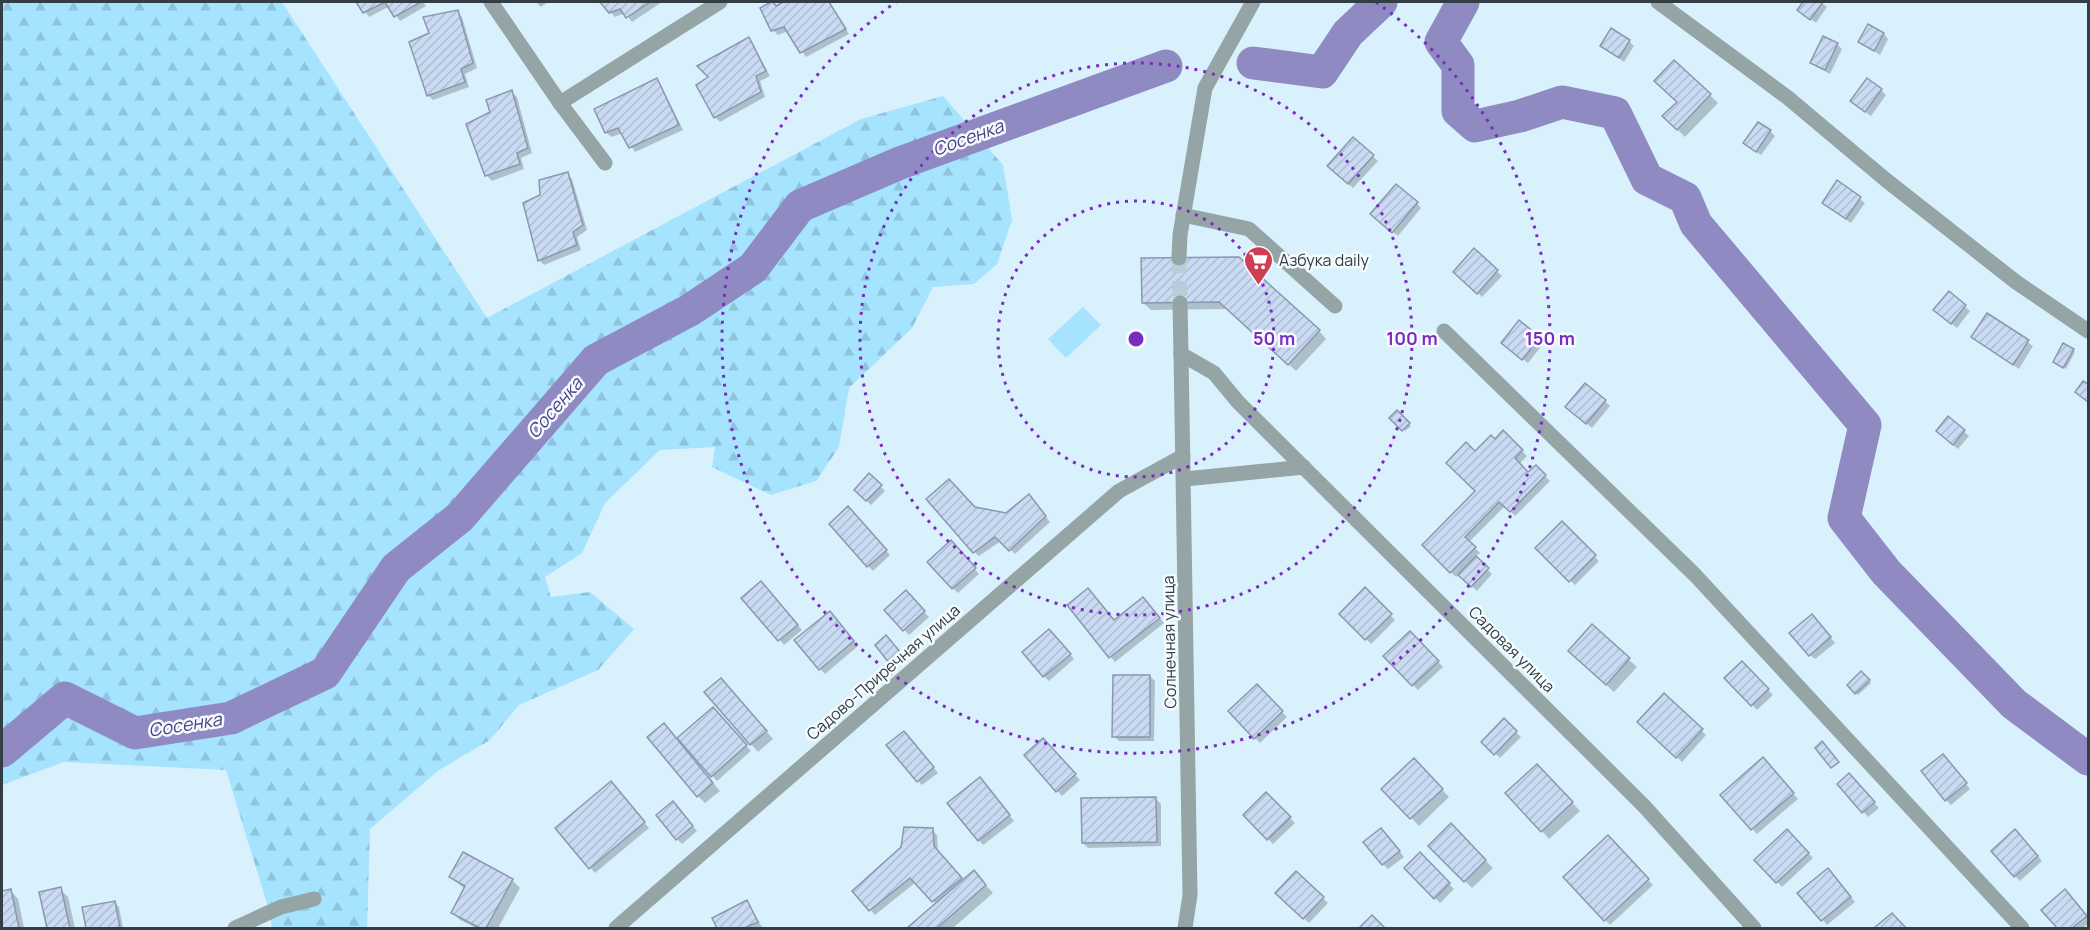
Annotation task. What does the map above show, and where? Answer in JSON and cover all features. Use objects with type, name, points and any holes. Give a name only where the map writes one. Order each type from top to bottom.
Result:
[{"type":"street","points":[[491,2],[560,103],[605,163]]},
{"type":"street","points":[[560,103],[720,2]]},
{"type":"street","points":[[1179,258],[1183,215],[1205,88],[1253,2]]},
{"type":"street","points":[[1658,2],[1787,97],[1886,180],[2016,282],[2088,331]]},
{"type":"street","points":[[1183,215],[1249,230],[1335,306]]},
{"type":"street","name":"Солнечная улица","points":[[1180,303],[1185,479],[1190,895],[1185,928]]},
{"type":"street","points":[[1444,331],[1695,575],[2022,928]]},
{"type":"street","name":"Садовая улица","points":[[1181,354],[1214,373],[1238,402],[1644,806],[1754,928]]},
{"type":"street","name":"Садово-Приречная улица","points":[[616,928],[1119,491],[1183,456]]},
{"type":"street","points":[[1185,479],[1304,467]]},
{"type":"street","points":[[235,928],[281,907],[314,899]]},
{"type":"green space","points":[[2,2],[282,2],[487,318],[861,119],[943,96],[1003,165],[1012,220],[997,264],[974,284],[933,287],[912,328],[849,388],[839,447],[816,481],[771,495],[712,467],[715,447],[660,450],[605,503],[582,553],[545,577],[551,597],[590,592],[634,629],[598,670],[519,705],[490,740],[439,770],[370,829],[367,928],[272,928],[269,910],[226,770],[64,762],[2,785]]},
{"type":"green space","points":[[1083,307],[1101,325],[1066,358],[1048,339]]},
{"type":"building","points":[[356,2],[385,2],[363,13]]},
{"type":"building","points":[[385,2],[421,2],[394,17]]},
{"type":"building","points":[[600,2],[650,2],[626,18],[620,9],[609,13]]},
{"type":"building","points":[[771,2],[776,6],[783,2],[829,2],[846,29],[800,53],[784,27],[771,31],[760,8]]},
{"type":"building","points":[[1803,2],[1823,2],[1810,20],[1797,10]]},
{"type":"building","points":[[458,10],[473,63],[461,69],[465,82],[427,96],[409,42],[429,33],[423,17]]},
{"type":"building","points":[[1868,24],[1884,33],[1874,51],[1858,42]]},
{"type":"building","points":[[1611,28],[1630,40],[1619,58],[1600,46]]},
{"type":"building","points":[[1823,36],[1838,43],[1825,70],[1810,63]]},
{"type":"building","points":[[749,37],[766,71],[756,76],[761,92],[714,118],[696,85],[708,77],[697,66]]},
{"type":"building","points":[[1674,60],[1711,94],[1677,130],[1662,116],[1677,102],[1654,81]]},
{"type":"building","points":[[657,78],[679,125],[629,148],[618,128],[605,133],[594,109]]},
{"type":"building","points":[[1867,78],[1882,89],[1865,112],[1850,101]]},
{"type":"building","points":[[512,90],[528,148],[517,153],[520,164],[485,176],[466,124],[490,112],[486,100]]},
{"type":"building","points":[[1758,122],[1771,130],[1756,152],[1743,143]]},
{"type":"building","points":[[1353,137],[1374,155],[1348,184],[1327,166]]},
{"type":"building","points":[[568,172],[583,225],[573,232],[577,245],[538,261],[523,203],[540,195],[539,180]]},
{"type":"building","points":[[1837,180],[1861,197],[1846,219],[1822,203]]},
{"type":"building","points":[[1396,184],[1418,202],[1392,233],[1370,214]]},
{"type":"building","points":[[1474,248],[1498,270],[1477,294],[1453,272]]},
{"type":"building","points":[[1239,257],[1320,330],[1288,365],[1219,302],[1142,303],[1141,258]]},
{"type":"building","points":[[1949,291],[1966,305],[1951,324],[1933,310]]},
{"type":"building","points":[[1987,313],[2029,340],[2013,365],[1971,337]]},
{"type":"building","points":[[1519,320],[1540,337],[1522,360],[1501,343]]},
{"type":"building","points":[[2063,343],[2074,349],[2063,368],[2053,362]]},
{"type":"building","points":[[2083,381],[2088,384],[2088,402],[2075,392]]},
{"type":"building","points":[[1585,383],[1606,400],[1586,424],[1565,407]]},
{"type":"building","points":[[1397,410],[1410,423],[1402,431],[1389,418]]},
{"type":"building","points":[[1948,416],[1965,430],[1953,445],[1936,431]]},
{"type":"building","points":[[1503,430],[1523,450],[1515,458],[1528,472],[1536,465],[1546,475],[1510,512],[1499,502],[1465,537],[1476,547],[1450,573],[1422,545],[1475,491],[1446,463],[1466,442],[1475,451],[1491,435],[1495,439]]},
{"type":"building","points":[[869,473],[882,485],[866,501],[854,490]]},
{"type":"building","points":[[949,479],[975,507],[1006,513],[1029,494],[1046,516],[1009,551],[995,537],[973,553],[926,499]]},
{"type":"building","points":[[848,506],[887,550],[867,567],[829,524]]},
{"type":"building","points":[[1562,521],[1596,555],[1569,582],[1535,548]]},
{"type":"building","points":[[951,540],[976,568],[952,589],[927,562]]},
{"type":"building","points":[[1476,556],[1489,568],[1471,587],[1458,575]]},
{"type":"building","points":[[761,581],[798,625],[778,641],[741,598]]},
{"type":"building","points":[[1365,587],[1392,614],[1365,640],[1339,614]]},
{"type":"building","points":[[1088,588],[1114,620],[1143,597],[1160,618],[1109,658],[1067,605]]},
{"type":"building","points":[[906,590],[925,611],[903,631],[884,610]]},
{"type":"building","points":[[830,611],[854,641],[819,670],[794,640]]},
{"type":"building","points":[[1812,614],[1831,637],[1809,656],[1789,633]]},
{"type":"building","points":[[1592,624],[1630,658],[1606,685],[1568,651]]},
{"type":"building","points":[[1049,629],[1071,654],[1043,677],[1022,652]]},
{"type":"building","points":[[1410,631],[1439,661],[1412,686],[1383,656]]},
{"type":"building","points":[[886,635],[901,653],[889,663],[875,645]]},
{"type":"building","points":[[1742,661],[1769,689],[1751,706],[1724,678]]},
{"type":"building","points":[[1861,671],[1870,680],[1855,694],[1847,685]]},
{"type":"building","points":[[1113,675],[1150,675],[1150,737],[1112,737]]},
{"type":"building","points":[[721,678],[767,731],[750,745],[704,692]]},
{"type":"building","points":[[1257,684],[1283,711],[1254,739],[1228,711]]},
{"type":"building","points":[[1664,693],[1703,729],[1676,758],[1637,722]]},
{"type":"building","points":[[713,707],[747,745],[711,777],[677,738]]},
{"type":"building","points":[[1504,718],[1517,731],[1494,755],[1481,742]]},
{"type":"building","points":[[664,723],[713,783],[697,797],[647,737]]},
{"type":"building","points":[[904,731],[934,767],[917,782],[886,745]]},
{"type":"building","points":[[1043,738],[1076,774],[1056,792],[1024,755]]},
{"type":"building","points":[[1822,741],[1839,762],[1831,768],[1815,748]]},
{"type":"building","points":[[1943,754],[1967,783],[1945,801],[1921,771]]},
{"type":"building","points":[[1763,757],[1794,793],[1751,830],[1720,795]]},
{"type":"building","points":[[1414,758],[1443,789],[1410,819],[1381,789]]},
{"type":"building","points":[[1537,764],[1573,802],[1541,832],[1505,793]]},
{"type":"building","points":[[1849,773],[1875,802],[1862,813],[1837,784]]},
{"type":"building","points":[[980,777],[1010,815],[978,841],[947,803]]},
{"type":"building","points":[[611,781],[645,822],[589,869],[555,828]]},
{"type":"building","points":[[1266,792],[1291,817],[1267,840],[1243,815]]},
{"type":"building","points":[[1156,797],[1157,842],[1082,843],[1081,798]]},
{"type":"building","points":[[673,801],[693,826],[676,840],[656,815]]},
{"type":"building","points":[[1451,823],[1486,860],[1464,882],[1428,846]]},
{"type":"building","points":[[904,827],[933,828],[934,846],[962,878],[932,902],[910,878],[869,911],[852,891],[901,847]]},
{"type":"building","points":[[1381,828],[1400,851],[1382,865],[1363,842]]},
{"type":"building","points":[[1787,829],[1809,853],[1776,883],[1754,860]]},
{"type":"building","points":[[2015,829],[2038,856],[2014,877],[1991,851]]},
{"type":"building","points":[[1608,835],[1649,879],[1604,921],[1563,877]]},
{"type":"building","points":[[463,852],[513,879],[486,928],[480,928],[451,913],[465,886],[449,877]]},
{"type":"building","points":[[1420,852],[1450,883],[1434,899],[1404,868]]},
{"type":"building","points":[[1828,868],[1851,897],[1821,921],[1797,893]]},
{"type":"building","points":[[974,870],[986,885],[937,928],[907,928]]},
{"type":"building","points":[[1296,871],[1324,897],[1303,919],[1275,893]]},
{"type":"building","points":[[61,887],[70,928],[47,928],[39,892]]},
{"type":"building","points":[[11,889],[19,928],[2,928],[2,891]]},
{"type":"building","points":[[2065,889],[2087,916],[2072,928],[2057,928],[2041,910]]},
{"type":"building","points":[[747,900],[758,922],[744,928],[717,928],[712,918]]},
{"type":"building","points":[[115,901],[120,928],[86,928],[82,907]]},
{"type":"building","points":[[1892,913],[1906,928],[1874,928]]},
{"type":"building","points":[[1372,915],[1385,928],[1359,928]]},
{"type":"waterway","name":"Сосенка","points":[[1253,63],[1322,72],[1348,33],[1381,2]]},
{"type":"waterway","points":[[1463,2],[1441,42],[1458,65],[1458,111],[1475,126],[1520,116],[1562,102],[1615,113],[1647,179],[1685,198],[1696,224],[1865,425],[1844,518],[1886,572],[2014,704],[2088,759]]},
{"type":"waterway","name":"Сосенка","points":[[2,751],[65,698],[135,733],[231,718],[325,673],[396,568],[460,517],[596,360],[690,310],[753,268],[800,206],[900,163],[1166,66]]},
{"type":"tunnel","points":[[1179,258],[1180,303]]},
{"type":"place","name":"Азбука daily","points":[[1258,286]]}]
